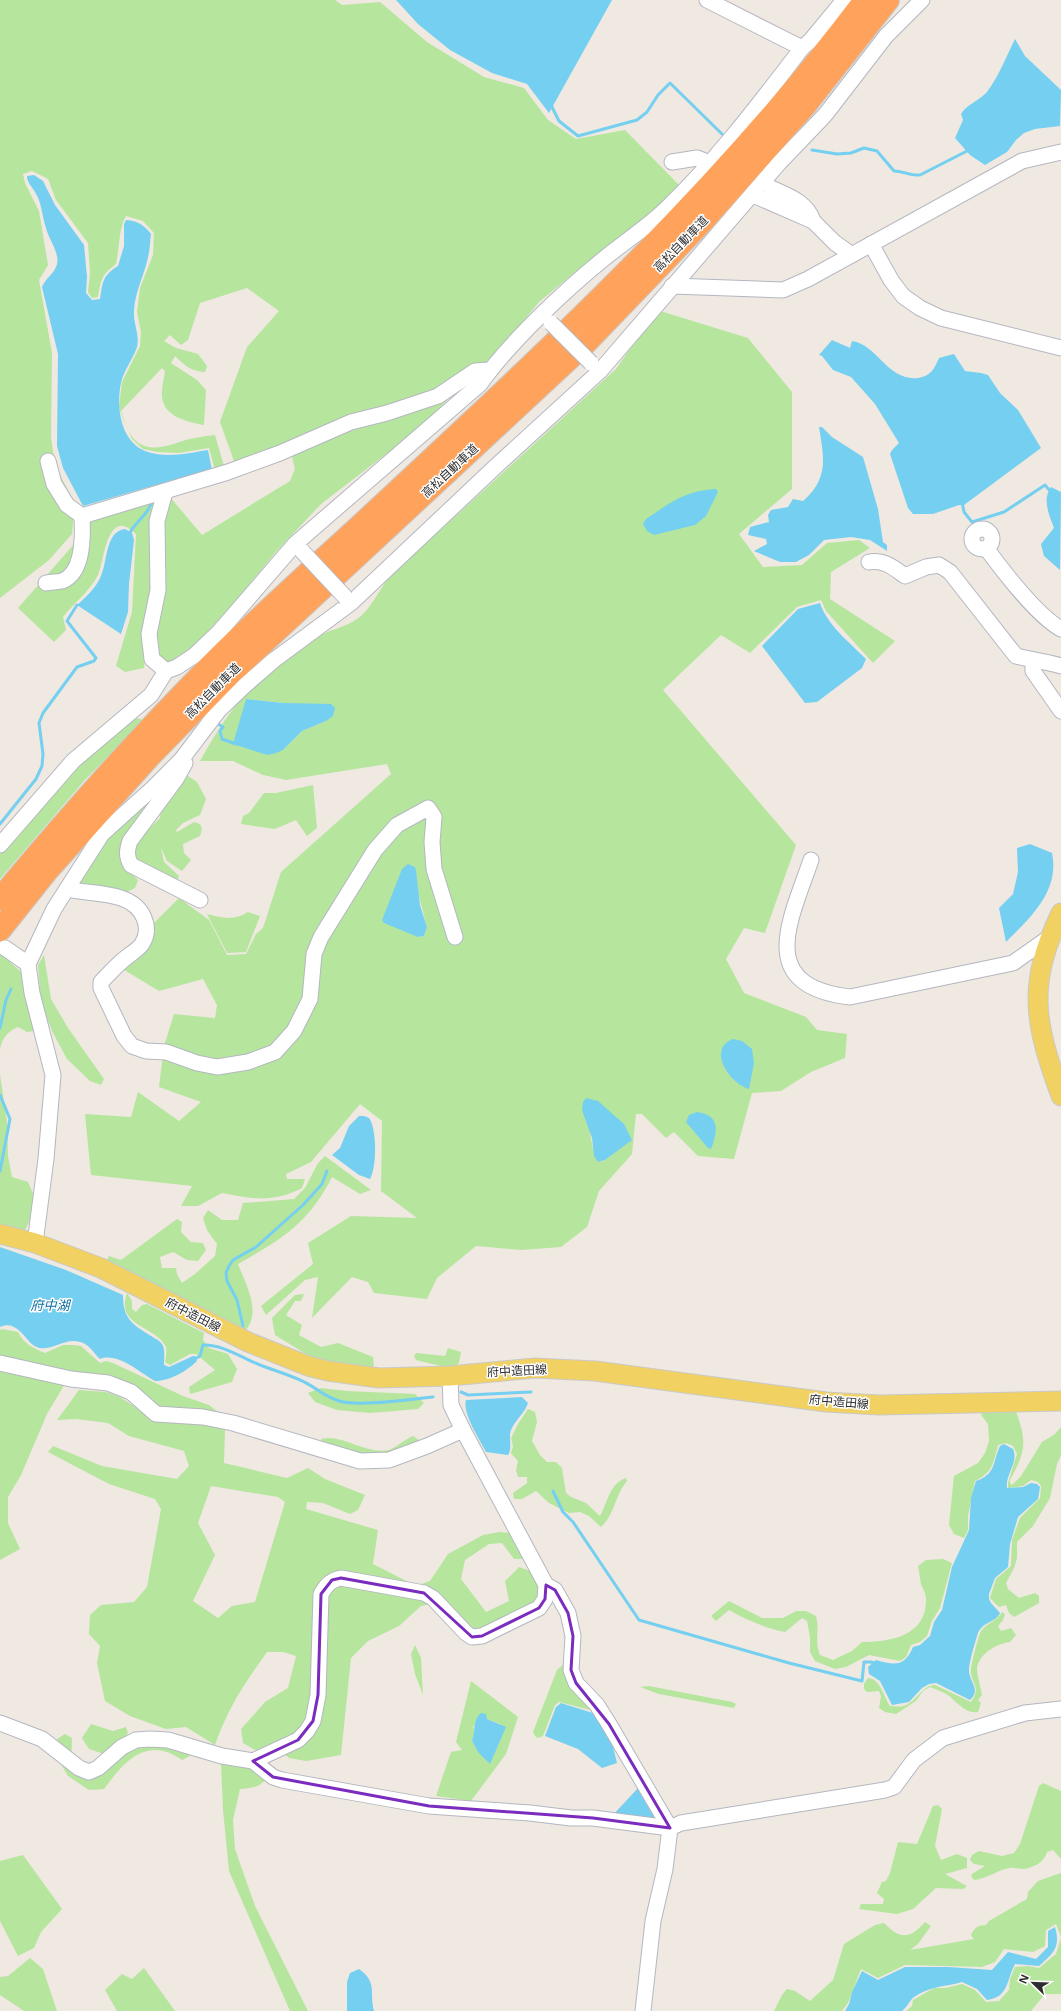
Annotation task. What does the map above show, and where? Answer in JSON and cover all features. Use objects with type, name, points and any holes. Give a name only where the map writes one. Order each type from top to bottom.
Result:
[{"type":"highway","name":"高松自動車道","points":[[0,900],[36,856],[136,742],[217,660],[568,331],[692,206],[791,95],[865,0]]},
{"type":"highway","name":"高松自動車道","points":[[3,939],[47,871],[150,756],[230,674],[583,346],[704,220],[804,107],[888,0]]},
{"type":"main road","points":[[1061,913],[1056,933],[1042,962],[1038,981],[1039,1024],[1044,1050],[1061,1096]]},
{"type":"main road","name":"府中造田線","points":[[0,1234],[35,1243],[101,1268],[248,1342],[308,1366],[328,1371],[379,1378],[450,1376],[535,1368],[595,1371],[803,1399],[853,1404],[886,1405],[1061,1401]]},
{"type":"street","points":[[707,0],[802,48]]},
{"type":"street","points":[[0,845],[73,761],[151,695],[166,671],[177,667],[200,650],[298,548],[480,384],[490,370],[547,318],[606,257],[637,234],[686,188],[716,156],[802,48],[811,40],[844,0]]},
{"type":"street","points":[[35,1243],[39,1226],[52,1100],[53,1075],[32,993],[28,964],[54,909],[102,834],[154,788],[182,758],[219,710],[243,687],[274,660],[349,600],[596,367],[672,286],[825,115],[886,36],[920,1]]},
{"type":"street","points":[[672,286],[783,290],[808,279],[1022,161],[1061,152]]},
{"type":"street","points":[[672,162],[697,158],[707,162]]},
{"type":"street","points":[[771,188],[805,206],[810,212],[813,221]]},
{"type":"street","points":[[753,195],[813,221],[835,243],[852,255]]},
{"type":"street","points":[[870,244],[891,280],[903,296],[920,308],[941,318],[1061,348]]},
{"type":"street","points":[[547,318],[596,367]]},
{"type":"street","points":[[82,516],[280,454],[351,422],[387,413],[438,396],[475,371],[490,370]]},
{"type":"street","points":[[48,461],[54,484],[66,505],[82,516]]},
{"type":"street","points":[[156,494],[158,590],[149,634],[152,659],[166,671]]},
{"type":"street","points":[[46,583],[63,581],[74,572],[83,541],[82,516]]},
{"type":"street","points":[[298,548],[349,600]]},
{"type":"street","points":[[986,548],[1004,573],[1039,611],[1061,629]]},
{"type":"street","points":[[870,562],[876,561],[890,564],[905,576],[926,567],[939,565],[950,572],[1016,656],[1033,661],[1047,661],[1061,666]]},
{"type":"street","points":[[1033,661],[1033,671],[1061,711]]},
{"type":"street","points":[[182,758],[186,761],[176,779],[130,841],[127,850],[127,859],[130,865],[200,900]]},
{"type":"street","points":[[67,889],[117,897],[136,906],[146,922],[146,933],[141,945],[101,982],[102,988],[124,1036],[132,1046],[146,1051],[166,1052],[197,1063],[217,1067],[248,1062],[275,1052],[294,1032],[310,999],[314,954],[321,937],[375,850],[397,825],[428,808],[434,817],[432,842],[434,869],[455,937]]},
{"type":"street","points":[[811,860],[786,940],[787,958],[796,975],[806,984],[829,994],[850,997],[1013,963],[1056,933]]},
{"type":"street","points":[[3,939],[28,964]]},
{"type":"street","points":[[0,1363],[72,1379],[108,1383],[131,1392],[156,1414],[203,1417],[234,1423],[360,1461],[389,1460],[427,1446],[463,1430]]},
{"type":"street","points":[[253,1761],[298,1740],[307,1731],[313,1721],[318,1695],[321,1594],[326,1585],[332,1580],[341,1578],[424,1593],[433,1598],[466,1633],[472,1637],[482,1636],[539,1608],[545,1599],[546,1586],[451,1405],[450,1376]]},
{"type":"street","points":[[546,1586],[555,1590],[568,1613],[572,1636],[571,1670],[576,1683],[597,1705],[670,1828],[654,1921],[643,2011]]},
{"type":"street","points":[[0,1723],[42,1739],[79,1768],[89,1772],[98,1768],[122,1747],[136,1740],[150,1738],[168,1740],[222,1756],[253,1761],[273,1777],[282,1780],[429,1806],[530,1813],[572,1818],[593,1818],[670,1828],[682,1823],[885,1790],[894,1787],[914,1760],[943,1738],[1025,1713],[1061,1709]]},
{"type":"highlighted area","points":[[341,1578],[424,1593],[472,1637],[482,1636],[539,1608],[545,1599],[546,1585],[555,1590],[568,1613],[573,1636],[571,1670],[576,1683],[609,1724],[670,1828],[593,1818],[429,1806],[282,1780],[273,1777],[253,1761],[298,1740],[313,1721],[318,1695],[321,1594],[332,1580]]},
{"type":"green space","points":[[0,0],[335,0],[342,5],[380,2],[427,42],[484,77],[524,88],[548,120],[576,139],[625,130],[680,186],[636,229],[587,262],[539,302],[504,344],[416,431],[321,504],[275,553],[228,610],[193,647],[166,664],[156,656],[155,649],[164,519],[170,497],[202,535],[290,481],[295,469],[289,445],[235,464],[220,422],[247,347],[279,311],[247,288],[200,303],[188,340],[181,345],[170,335],[164,341],[176,348],[198,354],[207,366],[205,372],[192,369],[175,356],[171,363],[197,380],[206,390],[204,425],[184,420],[172,414],[167,409],[162,397],[165,371],[162,368],[121,411],[133,438],[149,447],[163,447],[193,438],[215,435],[224,466],[215,470],[209,448],[179,453],[158,452],[143,449],[132,439],[120,411],[119,406],[122,382],[140,346],[141,332],[137,312],[140,288],[153,255],[154,233],[143,221],[126,216],[121,232],[116,264],[107,271],[102,278],[98,297],[92,298],[88,292],[90,273],[88,243],[56,200],[48,179],[32,171],[23,174],[25,183],[39,211],[48,265],[39,280],[52,353],[51,437],[55,466],[75,503],[72,534],[49,560],[0,598]]},
{"type":"green space","points":[[657,310],[748,338],[792,392],[792,489],[739,534],[763,567],[802,565],[827,543],[859,540],[870,548],[831,572],[830,599],[895,641],[873,663],[826,611],[821,600],[797,607],[750,653],[721,635],[663,690],[796,845],[765,933],[744,928],[726,959],[744,993],[806,1017],[817,1030],[847,1034],[845,1058],[811,1072],[781,1091],[752,1093],[734,1159],[698,1156],[674,1132],[666,1138],[642,1114],[636,1114],[632,1154],[599,1191],[587,1227],[561,1247],[521,1250],[476,1246],[437,1278],[427,1299],[374,1293],[368,1282],[352,1277],[312,1318],[318,1277],[305,1280],[266,1315],[261,1306],[313,1264],[308,1243],[351,1216],[417,1218],[381,1191],[382,1121],[360,1104],[311,1162],[286,1174],[287,1179],[305,1179],[302,1188],[292,1193],[272,1198],[253,1198],[222,1193],[198,1206],[181,1206],[192,1186],[91,1175],[85,1114],[131,1117],[138,1092],[179,1121],[201,1102],[159,1087],[164,1046],[174,1014],[215,1018],[217,1005],[203,979],[159,991],[121,968],[152,925],[179,898],[209,920],[227,955],[246,954],[256,934],[263,928],[281,872],[391,774],[387,764],[286,780],[263,775],[233,761],[200,761],[215,736],[240,700],[260,679],[321,635],[348,624],[362,615],[370,606],[388,578],[616,369]],"holes":[[[246,699],[283,703],[326,721],[302,731],[283,750]],[[417,889],[427,927],[424,936],[418,937]],[[588,1124],[632,1139],[605,1160],[599,1162],[593,1149]]]},
{"type":"green space","points":[[159,498],[155,586],[144,668],[125,672],[116,666],[132,612],[136,534],[127,528],[120,526],[113,531],[107,542],[100,570],[95,581],[63,617],[66,630],[54,642],[18,608],[82,535],[86,519]]},
{"type":"green space","points":[[137,718],[143,720],[84,781],[0,879],[0,853],[13,837],[81,761],[122,728]]},
{"type":"green space","points":[[176,770],[133,829],[127,869],[138,880],[135,888],[123,894],[76,888],[109,833]]},
{"type":"green space","points":[[188,776],[197,782],[206,799],[200,815],[183,823],[176,830],[177,832],[194,822],[200,824],[202,829],[200,836],[183,844],[184,853],[191,860],[182,871],[167,861],[161,848],[164,862],[179,876],[177,882],[138,866],[131,847],[140,833],[151,827],[160,818],[161,807],[179,782]]},
{"type":"green space","points":[[313,785],[317,828],[307,836],[296,820],[275,829],[241,824],[243,816],[249,813],[264,793],[276,793]]},
{"type":"green space","points":[[248,912],[260,916],[246,952],[227,953],[207,914],[233,918]]},
{"type":"green space","points":[[0,953],[21,972],[34,1031],[27,1032],[18,1027],[14,1029],[5,1036],[0,1050]]},
{"type":"green space","points":[[44,955],[51,999],[68,1028],[104,1079],[101,1085],[90,1081],[67,1059],[53,1033],[41,1003],[38,965]]},
{"type":"green space","points":[[0,1075],[7,1121],[8,1156],[12,1177],[28,1182],[35,1198],[29,1222],[24,1232],[0,1226]]},
{"type":"green space","points":[[325,1156],[371,1190],[360,1194],[332,1177],[323,1193],[303,1219],[281,1238],[238,1264],[251,1298],[252,1307],[250,1324],[245,1331],[113,1266],[107,1260],[109,1256],[121,1260],[177,1219],[182,1222],[181,1232],[191,1242],[203,1243],[206,1250],[198,1261],[187,1260],[173,1252],[160,1257],[162,1268],[176,1268],[177,1274],[182,1283],[195,1274],[215,1256],[217,1244],[207,1230],[203,1218],[208,1210],[222,1220],[238,1220],[243,1203],[294,1199],[305,1188],[318,1163]]},
{"type":"green space","points":[[127,1293],[132,1301],[132,1309],[136,1312],[142,1305],[147,1304],[204,1333],[203,1340],[209,1348],[228,1354],[237,1369],[232,1382],[190,1394],[189,1387],[215,1370],[196,1354],[190,1354],[170,1365],[165,1362],[166,1347],[161,1340],[139,1325],[127,1313],[125,1304]]},
{"type":"green space","points":[[304,1294],[301,1301],[295,1301],[286,1315],[302,1325],[299,1335],[321,1347],[338,1343],[373,1357],[374,1366],[363,1369],[314,1359],[275,1335],[272,1318],[295,1295]]},
{"type":"green space","points":[[2,1329],[18,1332],[23,1340],[29,1345],[45,1353],[63,1345],[81,1346],[100,1363],[106,1361],[113,1363],[183,1396],[209,1405],[222,1415],[156,1409],[133,1387],[0,1358],[0,1330]]},
{"type":"green space","points":[[448,1348],[461,1352],[459,1363],[453,1369],[416,1360],[414,1356],[416,1353],[445,1356]]},
{"type":"green space","points":[[0,1367],[66,1382],[47,1414],[21,1475],[8,1497],[8,1523],[20,1549],[0,1560]]},
{"type":"green space","points":[[321,1388],[347,1391],[415,1394],[424,1403],[418,1409],[370,1413],[337,1410],[315,1402],[308,1393]]},
{"type":"green space","points":[[79,1390],[106,1392],[120,1397],[158,1422],[193,1421],[225,1430],[224,1463],[287,1478],[308,1468],[325,1479],[365,1495],[358,1510],[350,1514],[323,1503],[307,1502],[306,1509],[378,1530],[373,1564],[416,1586],[430,1581],[448,1554],[483,1535],[500,1532],[510,1533],[522,1549],[523,1559],[514,1559],[502,1543],[489,1544],[465,1560],[461,1579],[486,1612],[509,1601],[505,1581],[519,1567],[530,1571],[540,1589],[535,1605],[479,1631],[471,1631],[442,1602],[421,1606],[399,1626],[368,1641],[351,1658],[341,1755],[306,1761],[289,1758],[273,1744],[257,1751],[243,1743],[241,1729],[265,1702],[288,1688],[296,1656],[283,1652],[267,1652],[237,1697],[225,1719],[215,1745],[186,1727],[166,1729],[130,1716],[105,1701],[97,1663],[100,1646],[89,1634],[90,1615],[101,1605],[134,1602],[147,1587],[161,1509],[155,1499],[109,1484],[48,1452],[53,1446],[102,1466],[177,1479],[189,1466],[184,1451],[129,1436],[108,1423],[76,1419],[57,1420]],"holes":[[[211,1486],[278,1497],[285,1502],[255,1602],[232,1606],[218,1618],[193,1601],[215,1555],[198,1523]]]},
{"type":"green space","points":[[986,1406],[1014,1406],[1018,1417],[1023,1435],[1023,1443],[1020,1460],[1010,1480],[1012,1485],[1021,1476],[1042,1442],[1055,1434],[1061,1427],[1061,1455],[1057,1464],[1050,1498],[1033,1526],[1017,1542],[1017,1558],[1014,1568],[1006,1583],[1008,1589],[1019,1598],[1035,1593],[1039,1596],[1039,1603],[1014,1617],[1009,1613],[1006,1605],[999,1607],[990,1598],[996,1579],[1011,1566],[1012,1540],[1020,1518],[1040,1498],[1041,1486],[1038,1482],[1031,1480],[1023,1486],[1008,1488],[1008,1483],[1017,1454],[1013,1446],[1006,1443],[998,1445],[989,1471],[975,1481],[968,1516],[968,1530],[964,1538],[954,1534],[949,1525],[954,1476],[978,1463],[985,1453],[989,1441],[988,1424],[981,1415]]},
{"type":"green space","points":[[528,1409],[535,1412],[537,1422],[532,1441],[540,1455],[547,1462],[556,1462],[562,1468],[566,1493],[571,1497],[586,1503],[600,1516],[612,1489],[616,1484],[626,1478],[627,1481],[623,1486],[606,1522],[601,1527],[589,1516],[580,1512],[569,1513],[549,1503],[536,1491],[522,1499],[514,1499],[513,1493],[527,1483],[527,1477],[518,1477],[516,1470],[518,1461],[511,1453],[513,1446],[511,1438]]},
{"type":"green space","points":[[413,1436],[419,1440],[417,1445],[384,1456],[359,1455],[322,1444],[321,1439],[337,1439],[371,1450],[380,1451],[389,1450]]},
{"type":"green space","points":[[943,1559],[952,1563],[940,1608],[932,1621],[927,1636],[920,1642],[911,1645],[906,1657],[900,1661],[869,1655],[846,1667],[835,1669],[815,1661],[810,1652],[810,1637],[807,1621],[802,1618],[785,1632],[756,1623],[729,1610],[716,1621],[711,1616],[729,1601],[762,1618],[783,1618],[796,1611],[806,1611],[816,1616],[817,1645],[820,1655],[833,1660],[852,1651],[862,1642],[873,1642],[895,1638],[914,1629],[925,1611],[926,1599],[921,1584],[918,1566],[926,1560]]},
{"type":"green space","points":[[1002,1612],[1005,1614],[1003,1620],[998,1626],[1001,1631],[1011,1628],[1016,1635],[1010,1642],[994,1647],[980,1659],[977,1670],[982,1695],[978,1700],[981,1703],[978,1712],[965,1709],[948,1695],[930,1687],[923,1691],[916,1701],[896,1714],[885,1712],[879,1708],[881,1696],[879,1691],[867,1692],[864,1689],[864,1684],[868,1678],[876,1681],[890,1706],[901,1706],[908,1704],[926,1688],[935,1685],[971,1702],[976,1692],[976,1688],[972,1677],[971,1667],[979,1636],[983,1628],[996,1619]]},
{"type":"green space","points":[[415,1645],[421,1658],[423,1695],[415,1674],[411,1654]]},
{"type":"green space","points":[[566,1662],[594,1711],[559,1702],[555,1705],[543,1736],[538,1738],[533,1732],[557,1670]]},
{"type":"green space","points":[[471,1681],[518,1717],[506,1754],[471,1801],[436,1796],[451,1752],[462,1750],[456,1742]],"holes":[[[487,1719],[500,1724],[478,1752],[472,1741],[475,1732],[473,1727]]]},
{"type":"green space","points":[[649,1686],[736,1704],[734,1708],[659,1694],[640,1687]]},
{"type":"green space","points":[[91,1724],[113,1731],[126,1727],[128,1733],[121,1742],[157,1744],[185,1750],[190,1756],[182,1760],[169,1753],[157,1750],[147,1751],[128,1761],[104,1789],[89,1790],[68,1776],[59,1761],[57,1739],[65,1734],[72,1738],[71,1769],[86,1777],[104,1754],[89,1749],[82,1738]]},
{"type":"green space","points":[[221,1763],[247,1765],[266,1778],[258,1786],[240,1789],[233,1820],[235,1849],[255,1906],[308,2011],[290,2011],[229,1871],[223,1810]]},
{"type":"green space","points":[[1043,1783],[1061,1791],[1061,1859],[1053,1850],[1047,1852],[1046,1856],[1041,1862],[1031,1867],[1023,1869],[1005,1869],[974,1880],[971,1876],[972,1874],[985,1866],[974,1864],[970,1860],[972,1855],[979,1851],[1002,1856],[1014,1853],[1020,1844],[1039,1786]]},
{"type":"green space","points":[[938,1805],[942,1809],[935,1846],[941,1860],[957,1854],[967,1858],[967,1868],[945,1874],[967,1886],[963,1889],[936,1888],[913,1909],[897,1914],[859,1909],[861,1904],[883,1904],[884,1899],[877,1893],[882,1882],[886,1881],[890,1873],[898,1842],[917,1844],[933,1806]]},
{"type":"green space","points":[[23,1855],[62,1909],[41,1932],[34,1948],[18,1956],[0,1921],[0,1861]]},
{"type":"green space","points":[[1061,1873],[1061,1937],[1056,1924],[1046,1930],[1045,1946],[1033,1952],[1004,1949],[995,1962],[982,1967],[905,1965],[878,1978],[861,1969],[848,2003],[842,2011],[774,2011],[782,1995],[787,1989],[795,1991],[810,2001],[833,1980],[844,1944],[875,1925],[884,1923],[895,1932],[904,1935],[914,1932],[925,1922],[931,1926],[918,1944],[910,1950],[974,1939],[971,1935],[973,1930],[977,1927],[986,1925],[989,1921],[1027,1899],[1028,1892],[1038,1881]]},
{"type":"green space","points":[[1061,1938],[1061,1994],[1045,1994],[1031,2011],[906,2011],[912,2006],[913,2000],[934,1988],[946,1988],[962,1984],[975,1990],[986,2002],[999,2001],[1009,1990],[1010,1979],[1015,1967],[1028,1966],[1039,1968],[1056,1954]]},
{"type":"green space","points":[[30,1958],[43,1969],[57,2011],[24,2011],[0,1995],[0,1977],[8,1976]]},
{"type":"green space","points":[[144,1968],[175,2011],[117,2011],[105,1990],[122,1974],[132,1979]]},
{"type":"water","points":[[396,0],[612,0],[549,113],[527,84],[492,73],[450,50],[418,24]]},
{"type":"water","points":[[1015,39],[1025,56],[1061,90],[1060,126],[1035,129],[1024,133],[1016,140],[1007,152],[985,165],[970,155],[955,138],[963,120],[961,114],[966,108],[987,92],[999,73]]},
{"type":"water","points":[[34,175],[43,181],[55,205],[84,245],[87,277],[86,293],[92,300],[100,299],[106,276],[118,266],[124,246],[124,224],[126,220],[134,221],[140,224],[151,234],[148,260],[138,288],[135,303],[134,316],[138,338],[137,347],[121,383],[119,402],[122,422],[130,439],[145,451],[161,455],[169,455],[208,450],[212,470],[178,482],[173,480],[83,506],[63,468],[57,446],[58,354],[42,287],[55,269],[57,259],[55,248],[46,228],[39,201],[27,178],[27,176]]},
{"type":"water","points":[[832,340],[850,348],[852,341],[861,344],[869,349],[890,369],[907,377],[918,378],[926,376],[934,369],[939,358],[954,354],[965,371],[988,375],[1000,393],[1018,410],[1041,448],[964,505],[959,505],[933,514],[913,514],[908,508],[890,454],[899,443],[875,404],[851,377],[833,370],[822,356],[819,355]]},
{"type":"water","points":[[819,427],[822,427],[832,437],[863,457],[878,509],[883,542],[887,545],[887,551],[870,540],[851,537],[824,540],[809,555],[796,562],[780,562],[754,551],[767,544],[766,539],[748,535],[750,527],[769,522],[768,515],[771,510],[788,507],[793,499],[803,501],[817,484],[823,467]]},
{"type":"water","points":[[1051,487],[1061,492],[1060,570],[1044,556],[1041,544],[1054,528],[1047,507],[1048,492]]},
{"type":"water","points":[[716,489],[718,492],[706,516],[695,525],[654,535],[647,531],[643,524],[646,519],[679,498],[695,492]]},
{"type":"water","points":[[125,529],[132,533],[134,540],[129,584],[128,612],[121,634],[77,605],[99,580],[110,541],[119,531]]},
{"type":"water","points":[[820,603],[823,611],[833,626],[866,659],[862,668],[817,702],[805,703],[762,646],[798,609]]},
{"type":"water","points":[[246,699],[283,703],[331,704],[335,708],[333,716],[326,721],[302,731],[283,750],[267,755],[233,744]]},
{"type":"water","points":[[1030,844],[1052,853],[1052,880],[1041,903],[1006,942],[999,908],[1013,894],[1018,872],[1017,848]]},
{"type":"water","points":[[408,864],[415,867],[416,871],[420,905],[427,927],[424,936],[418,937],[384,923],[382,920],[402,869]]},
{"type":"water","points":[[733,1039],[742,1041],[752,1049],[754,1063],[749,1089],[742,1086],[728,1074],[721,1058],[721,1050],[725,1044]]},
{"type":"water","points":[[586,1098],[598,1101],[624,1124],[632,1140],[605,1160],[598,1162],[594,1156],[592,1138],[582,1110],[583,1102]]},
{"type":"water","points":[[697,1112],[710,1117],[715,1125],[715,1136],[711,1149],[708,1148],[686,1122],[689,1115]]},
{"type":"water","points":[[359,1116],[369,1118],[374,1130],[375,1157],[370,1179],[359,1175],[332,1155],[340,1148],[349,1126]]},
{"type":"water","name":"府中湖","points":[[0,1247],[66,1270],[123,1295],[123,1303],[130,1320],[162,1344],[164,1350],[164,1365],[169,1367],[193,1356],[195,1356],[197,1361],[178,1375],[161,1381],[155,1381],[129,1364],[114,1358],[100,1359],[90,1347],[77,1341],[69,1341],[48,1348],[41,1348],[35,1346],[13,1326],[9,1325],[0,1327]]},
{"type":"water","points":[[522,1397],[528,1403],[511,1430],[510,1449],[508,1455],[486,1452],[469,1419],[465,1405],[466,1400]]},
{"type":"water","points":[[1004,1444],[1013,1449],[1014,1454],[1007,1488],[1023,1487],[1031,1483],[1037,1484],[1040,1487],[1038,1499],[1018,1517],[1010,1544],[1008,1567],[995,1578],[989,1594],[991,1603],[1000,1613],[995,1619],[982,1627],[977,1636],[969,1669],[975,1692],[970,1700],[936,1683],[929,1684],[922,1688],[909,1702],[892,1705],[880,1681],[869,1674],[868,1667],[876,1660],[894,1664],[903,1661],[907,1658],[913,1647],[920,1645],[930,1636],[934,1622],[942,1610],[952,1567],[969,1530],[971,1498],[976,1481],[990,1472],[1000,1446]]},
{"type":"water","points":[[561,1703],[596,1714],[610,1735],[617,1763],[602,1768],[578,1749],[545,1736],[556,1707]]},
{"type":"water","points":[[481,1713],[486,1714],[487,1719],[506,1727],[490,1764],[478,1752],[472,1741],[475,1722]]},
{"type":"water","points":[[639,1787],[659,1818],[654,1823],[612,1816]]},
{"type":"water","points":[[1055,1927],[1057,1940],[1052,1953],[1039,1966],[1015,1964],[1003,1992],[994,1998],[987,2000],[977,1989],[962,1982],[920,1993],[913,1998],[902,2011],[845,2011],[862,1971],[878,1980],[905,1967],[948,1967],[992,1970],[1008,1952],[1036,1959],[1048,1947],[1048,1931]]},
{"type":"water","points":[[359,1969],[365,1974],[371,1983],[374,2011],[347,2011],[347,1982],[350,1973]]},
{"type":"waterway","points":[[551,105],[559,121],[578,136],[637,120],[647,112],[658,95],[670,83],[722,134]]},
{"type":"waterway","points":[[812,150],[837,154],[851,153],[864,148],[877,151],[894,171],[917,175],[920,175],[969,150]]},
{"type":"waterway","points":[[962,502],[964,512],[972,522],[1004,512],[1045,485],[1051,492]]},
{"type":"waterway","points":[[129,534],[151,505],[152,500]]},
{"type":"waterway","points":[[0,824],[36,779],[42,766],[43,754],[39,723],[43,713],[77,667],[94,661],[96,658],[67,621],[77,605]]},
{"type":"waterway","points":[[215,722],[223,727],[220,731],[222,739],[236,744]]},
{"type":"waterway","points":[[0,1028],[6,1000],[11,989]]},
{"type":"waterway","points":[[0,1095],[10,1119],[0,1171]]},
{"type":"waterway","points":[[243,1326],[237,1300],[227,1281],[226,1273],[229,1266],[233,1260],[256,1247],[303,1205],[322,1184],[327,1171]]},
{"type":"waterway","points":[[193,1360],[200,1356],[203,1345],[210,1345],[232,1352],[260,1365],[300,1380],[333,1399],[348,1403],[371,1403],[433,1397]]},
{"type":"waterway","points":[[461,1392],[468,1395],[531,1392]]},
{"type":"waterway","points":[[553,1491],[563,1512],[573,1522],[639,1620],[789,1663],[862,1681],[864,1662],[876,1664]]}]
